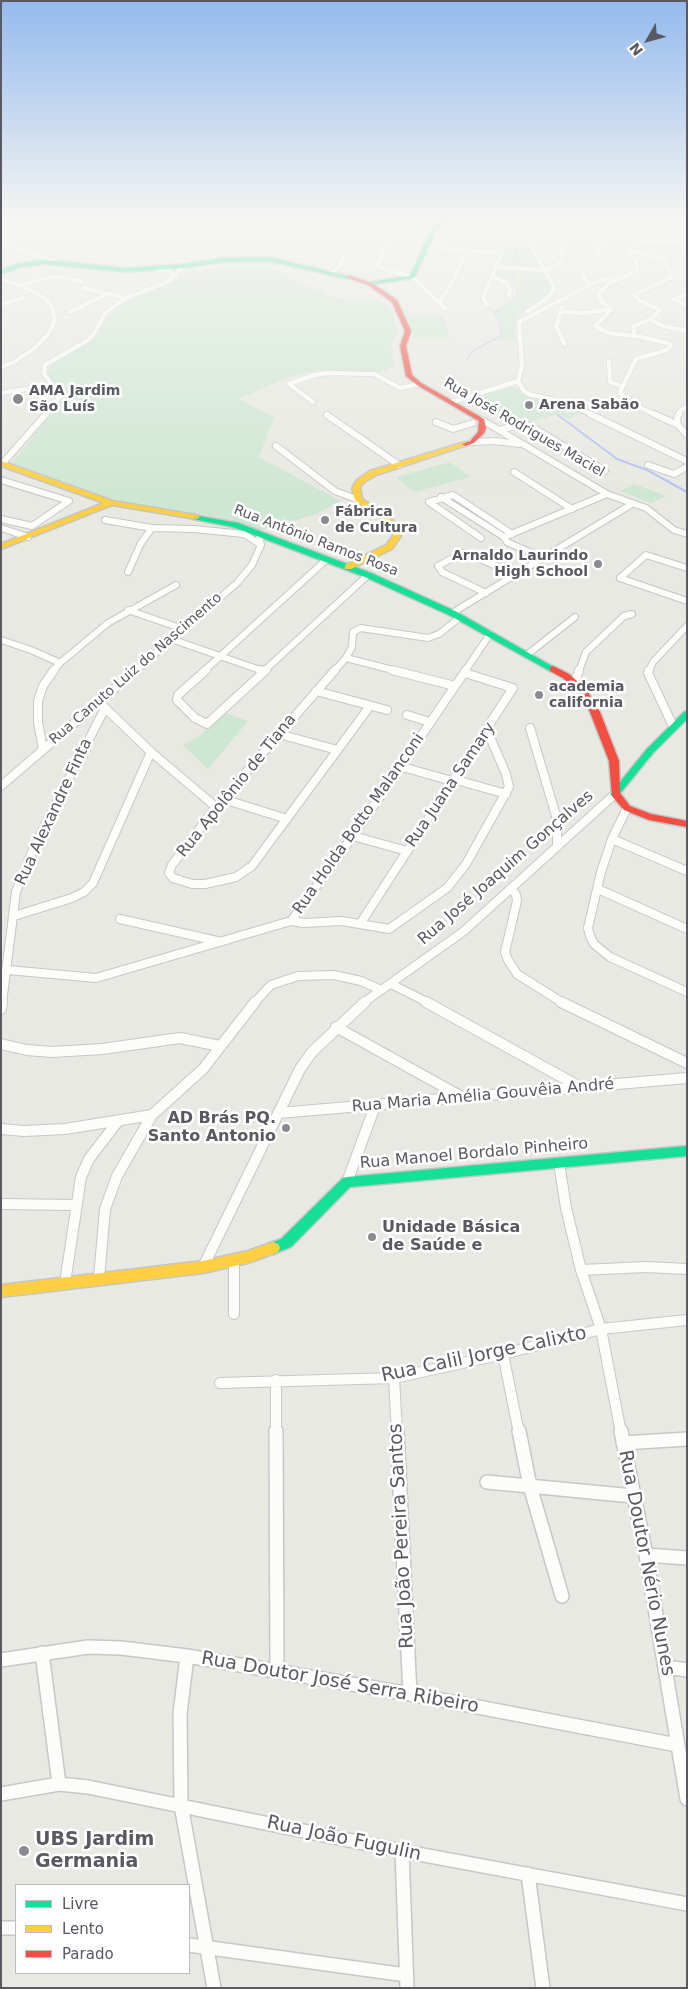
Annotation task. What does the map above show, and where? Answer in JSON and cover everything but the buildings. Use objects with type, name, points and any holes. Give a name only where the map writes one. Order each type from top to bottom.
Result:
[{"type":"street","points":[[1,367],[14,362],[35,348],[50,333],[55,320],[53,310]]},
{"type":"street","points":[[70,312],[74,310]]},
{"type":"street","points":[[2,463],[30,434],[59,398],[57,391],[44,374],[45,365],[88,340],[109,310]]},
{"type":"street","points":[[399,310],[408,331],[403,346],[407,372],[419,384]]},
{"type":"street","points":[[517,383],[522,365],[518,325],[522,315],[530,310]]},
{"type":"street","points":[[519,322],[543,310]]},
{"type":"street","points":[[565,344],[556,327],[561,312],[586,314],[603,310]]},
{"type":"street","points":[[610,310],[610,312],[596,323],[595,326],[598,329],[616,335],[634,336],[665,342],[671,346],[663,351],[636,359],[621,386],[620,392],[626,402]]},
{"type":"street","points":[[634,336],[634,326],[651,319],[658,314],[658,310]]},
{"type":"street","points":[[651,319],[660,325],[687,330]]},
{"type":"street","points":[[608,362],[610,382],[621,386]]},
{"type":"street","points":[[313,402],[289,384],[315,375],[328,373],[374,374],[400,388],[419,384]]},
{"type":"street","points":[[452,402],[517,383]]},
{"type":"street","points":[[517,383],[528,394],[570,404],[687,461]]},
{"type":"street","name":"Rua José Rodrigues Maciel","points":[[419,384],[452,402],[478,422],[499,430],[607,494]]},
{"type":"street","points":[[1,393],[52,386]]},
{"type":"street","points":[[570,404],[626,402],[678,424],[687,435]]},
{"type":"street","points":[[678,424],[678,413],[687,406]]},
{"type":"street","points":[[327,415],[398,465]]},
{"type":"street","points":[[359,500],[356,488],[360,482],[373,473],[481,433],[478,422],[460,428],[450,428],[436,422]]},
{"type":"street","points":[[499,430],[520,425],[531,426],[605,471]]},
{"type":"street","points":[[460,428],[472,437],[524,445]]},
{"type":"street","points":[[276,446],[340,494],[359,500],[395,528],[397,536],[388,547],[348,567]]},
{"type":"street","name":"Rua Antônio Ramos Rosa","points":[[2,463],[111,503],[222,522],[260,540],[276,542],[348,567],[455,616],[528,654],[575,682]]},
{"type":"street","points":[[648,465],[674,474],[687,467]]},
{"type":"street","points":[[514,472],[572,509]]},
{"type":"street","points":[[1,480],[69,501],[30,532],[1,528]]},
{"type":"street","points":[[607,494],[646,508],[670,527],[687,534]]},
{"type":"street","name":"Rua José Rodrigues Maciel","points":[[504,537],[607,494]]},
{"type":"street","points":[[481,538],[430,503],[430,501],[453,495],[512,534]]},
{"type":"street","points":[[441,497],[504,537],[507,542],[543,558]]},
{"type":"street","points":[[1,547],[30,532],[111,503]]},
{"type":"street","points":[[455,616],[486,593],[632,504]]},
{"type":"street","points":[[1,519],[30,532]]},
{"type":"street","points":[[105,520],[152,528],[194,529],[244,534],[260,540]]},
{"type":"street","points":[[128,572],[141,543],[152,528]]},
{"type":"street","name":"Rua Canuto Luiz do Nascimento","points":[[1,786],[246,574],[260,540]]},
{"type":"street","points":[[486,593],[442,572],[438,566],[467,553],[516,575]]},
{"type":"street","points":[[687,568],[645,555],[621,577],[623,580],[687,601]]},
{"type":"street","points":[[326,560],[176,698],[195,718],[208,724],[368,575]]},
{"type":"street","points":[[43,749],[38,724],[38,701],[43,686],[60,663],[98,630],[128,610],[176,585]]},
{"type":"street","points":[[128,610],[183,629]]},
{"type":"street","points":[[632,614],[624,616],[586,652],[579,666],[575,682],[583,691],[595,712],[607,741],[614,761],[615,794],[627,808],[649,817],[686,823]]},
{"type":"street","name":"Rua Apolônio de Tiana","points":[[370,706],[252,866],[236,877],[205,884],[192,884],[173,878],[169,873],[172,865],[223,799],[346,658],[352,647],[352,634],[356,630],[366,628],[428,638],[439,634],[455,616]]},
{"type":"street","points":[[528,654],[575,617]]},
{"type":"street","points":[[673,726],[648,673],[653,662],[687,626]]},
{"type":"street","name":"Rua Holda Botto Malanconi","points":[[8,970],[96,978],[291,921],[353,836],[490,634]]},
{"type":"street","points":[[171,639],[263,671]]},
{"type":"street","points":[[1,640],[31,650],[60,663]]},
{"type":"street","points":[[346,658],[455,686]]},
{"type":"street","name":"Rua Juana Samary","points":[[360,924],[513,688],[465,673]]},
{"type":"street","points":[[316,691],[387,710]]},
{"type":"street","points":[[98,702],[151,752],[216,808]]},
{"type":"street","name":"Rua Alexandre Finta","points":[[1,1009],[8,970],[16,892],[34,847],[105,708]]},
{"type":"street","name":"Rua José Joaquim Gonçalves","points":[[203,1267],[278,1113],[304,1063],[312,1052],[364,1002],[464,931],[615,794],[673,726],[687,714]]},
{"type":"street","points":[[407,715],[430,722]]},
{"type":"street","points":[[530,728],[557,819],[557,847]]},
{"type":"street","points":[[291,921],[304,924],[342,922],[389,929],[447,888],[466,864],[506,794],[508,781],[487,730]]},
{"type":"street","points":[[279,734],[337,750]]},
{"type":"street","points":[[14,916],[72,898],[84,892],[93,883],[151,752]]},
{"type":"street","points":[[399,766],[506,794]]},
{"type":"street","points":[[223,799],[286,818]]},
{"type":"street","points":[[627,808],[612,840],[588,928],[594,944],[610,957],[687,992]]},
{"type":"street","points":[[353,836],[407,850]]},
{"type":"street","points":[[612,840],[687,871]]},
{"type":"street","points":[[510,888],[516,895],[517,901],[505,952],[517,974],[548,996],[687,1063]]},
{"type":"street","points":[[598,889],[687,929]]},
{"type":"street","points":[[120,918],[218,941]]},
{"type":"street","points":[[99,1278],[105,1209],[110,1192],[152,1115],[188,1084],[262,993],[283,980],[298,976],[334,975],[361,981],[381,990]]},
{"type":"street","points":[[391,984],[444,1011],[580,1087]]},
{"type":"street","points":[[336,1027],[463,1098]]},
{"type":"street","points":[[1,1044],[27,1050],[52,1052],[102,1049],[180,1038],[220,1046]]},
{"type":"street","name":"Rua Maria Amélia Gouvêia André","points":[[278,1113],[687,1078]]},
{"type":"street","points":[[348,1182],[375,1106]]},
{"type":"street","points":[[1,1129],[24,1131],[66,1129],[152,1115]]},
{"type":"street","points":[[65,1283],[81,1177],[90,1160],[118,1122]]},
{"type":"street","name":"Rua Manoel Bordalo Pinheiro","points":[[1,1291],[203,1267],[234,1261],[286,1244],[326,1200],[348,1182],[687,1152]]},
{"type":"street","points":[[560,1164],[566,1208],[581,1270],[601,1329]]},
{"type":"street","points":[[1,1204],[76,1205]]},
{"type":"street","points":[[234,1261],[234,1314]]},
{"type":"street","points":[[581,1270],[646,1267],[687,1269]]},
{"type":"street","name":"Rua Calil Jorge Calixto","points":[[220,1383],[394,1378],[503,1354],[601,1329],[687,1320]]},
{"type":"street","name":"Rua Doutor Nério Nunes","points":[[601,1329],[646,1555],[687,1799]]},
{"type":"street","points":[[503,1354],[530,1486],[562,1596]]},
{"type":"street","name":"Rua João Pereira Santos","points":[[394,1378],[410,1694]]},
{"type":"street","points":[[276,1380],[276,1670]]},
{"type":"street","points":[[623,1443],[687,1439]]},
{"type":"street","points":[[487,1482],[633,1496]]},
{"type":"street","points":[[646,1555],[687,1558]]},
{"type":"street","name":"Rua Doutor José Serra Ribeiro","points":[[1,1660],[88,1647],[121,1648],[187,1656],[410,1694],[677,1745]]},
{"type":"street","points":[[42,1653],[58,1784]]},
{"type":"street","points":[[187,1656],[180,1714],[181,1805],[214,1988]]},
{"type":"street","points":[[666,1667],[687,1670]]},
{"type":"street","name":"Rua João Fugulin","points":[[1,1794],[58,1784],[88,1787],[402,1851],[687,1904]]},
{"type":"street","points":[[190,1945],[406,1982],[402,1851]]},
{"type":"street","points":[[528,1874],[543,1988]]},
{"type":"street","points":[[1,1928],[15,1928]]},
{"type":"green space","points":[[114,310],[392,310],[398,335],[391,346],[394,363],[388,369],[381,372],[322,370],[289,377],[239,399],[274,417],[259,457],[341,501],[314,515],[258,531],[212,516],[121,502],[11,464],[64,397],[48,375],[50,365],[90,341]]},
{"type":"green space","points":[[496,310],[526,310],[519,315],[515,322],[515,342],[500,339],[502,324],[495,315]]},
{"type":"green space","points":[[407,316],[443,316],[450,339],[414,339]]},
{"type":"green space","name":"Arena Sabão","points":[[513,386],[521,391],[572,407],[586,413],[585,416],[581,414],[569,419],[559,414],[526,423],[474,397]]},
{"type":"green space","points":[[450,462],[471,477],[414,492],[396,477]]},
{"type":"green space","points":[[634,484],[666,496],[651,503],[620,491]]},
{"type":"green space","points":[[223,712],[248,721],[208,769],[183,745],[201,735]]},
{"type":"waterway","points":[[466,360],[474,350],[501,336],[500,323],[494,312],[498,310]]},
{"type":"waterway","points":[[558,415],[617,459],[647,470],[687,492]]},
{"type":"traffic: fast","points":[[196,517],[235,525],[368,575],[452,613],[553,669]]},
{"type":"traffic: fast","points":[[615,794],[650,751],[687,714]]},
{"type":"traffic: fast","points":[[273,1248],[286,1243],[347,1182],[687,1151]]},
{"type":"traffic: slow","points":[[348,567],[389,547],[397,536],[395,529],[389,521],[359,500],[356,488],[360,482],[373,473],[465,444]]},
{"type":"traffic: slow","points":[[1,463],[111,503],[196,517]]},
{"type":"traffic: slow","points":[[1,547],[111,503]]},
{"type":"traffic: slow","points":[[1,1291],[203,1267],[248,1257],[273,1248]]},
{"type":"traffic: jam","points":[[399,310],[408,331],[403,346],[409,376],[419,384],[482,420],[483,428],[481,433],[472,442],[465,444]]},
{"type":"traffic: jam","points":[[553,669],[566,676],[583,691],[595,712],[614,761],[615,794],[627,808],[649,817],[687,824]]},
{"type":"place","name":"AMA Jardim São Luís","points":[[18,399]]},
{"type":"place","name":"Arena Sabão","points":[[529,405]]},
{"type":"place","name":"Fábrica de Cultura","points":[[325,520]]},
{"type":"place","name":"Arnaldo Laurindo High School","points":[[598,564]]},
{"type":"place","name":"academia california","points":[[539,695]]},
{"type":"place","name":"AD Brás PQ. Santo Antonio","points":[[286,1128]]},
{"type":"place","name":"Unidade Básica de Saúde e","points":[[372,1237]]},
{"type":"place","name":"UBS Jardim Germania","points":[[24,1851]]}]
